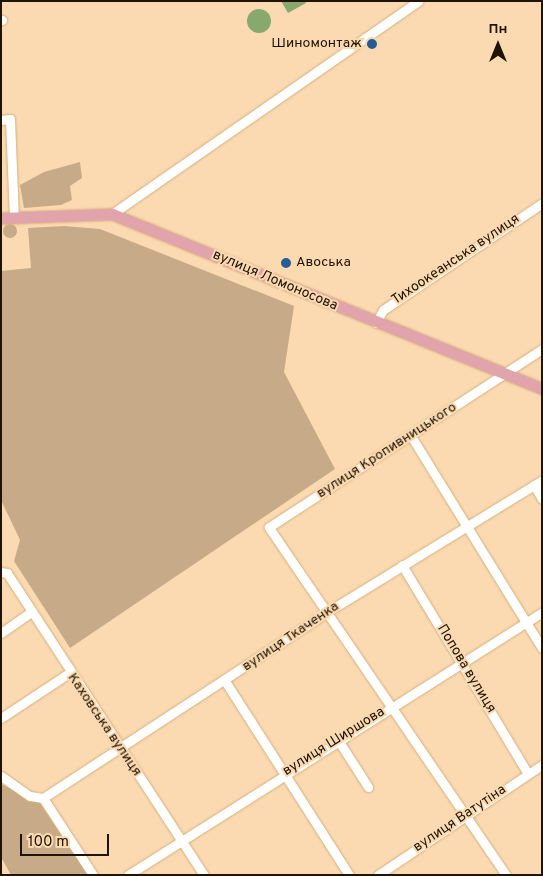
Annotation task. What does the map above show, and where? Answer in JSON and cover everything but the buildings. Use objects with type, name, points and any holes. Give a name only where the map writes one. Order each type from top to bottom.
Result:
[{"type":"main road","name":"вулиця Ломоносова","points":[[1,218],[112,214],[542,389]]},
{"type":"street","points":[[112,214],[418,1]]},
{"type":"street","points":[[1,120],[10,119],[14,217]]},
{"type":"street","name":"Тихоокеанська вулиця","points":[[376,323],[383,310],[542,203]]},
{"type":"street","name":"вулиця Кропивницького","points":[[326,612],[269,527],[542,349]]},
{"type":"street","points":[[411,436],[542,648]]},
{"type":"street","points":[[538,483],[542,499]]},
{"type":"street","name":"вулиця Ткаченка","points":[[44,798],[225,681],[326,612],[538,483]]},
{"type":"street","name":"Попова вулиця","points":[[402,566],[461,660],[528,774]]},
{"type":"street","name":"Каховська вулиця","points":[[4,573],[204,875]]},
{"type":"street","points":[[1,633],[31,612]]},
{"type":"street","points":[[326,612],[394,704],[463,815],[472,821],[506,875]]},
{"type":"street","name":"вулиця Ширшова","points":[[128,875],[461,660],[542,612]]},
{"type":"street","points":[[1,718],[69,673]]},
{"type":"street","points":[[225,681],[286,773],[349,875]]},
{"type":"street","points":[[338,740],[368,787]]},
{"type":"street","name":"вулиця Ватутіна","points":[[378,875],[463,815],[542,765]]},
{"type":"street","points":[[1,776],[30,796],[44,798],[93,875]]},
{"type":"shaded area","points":[[281,1],[306,1],[306,3],[288,13]]},
{"type":"shaded area","points":[[259,9],[268,12],[271,21],[268,30],[259,33],[250,30],[247,21],[250,12]]},
{"type":"shaded area","points":[[80,162],[82,178],[70,186],[72,200],[61,205],[24,208],[20,185],[44,172]]},
{"type":"shaded area","points":[[7,224],[13,224],[17,231],[13,238],[7,238],[3,234],[3,228]]},
{"type":"shaded area","points":[[64,226],[100,229],[294,306],[284,372],[335,469],[70,648],[14,561],[20,540],[1,500],[1,271],[31,268],[28,228]]},
{"type":"shaded area","points":[[1,784],[40,803],[88,875],[11,875],[1,857]]},
{"type":"place","name":"Шиномонтаж","points":[[372,44]]},
{"type":"place","name":"Авоська","points":[[286,263]]}]
